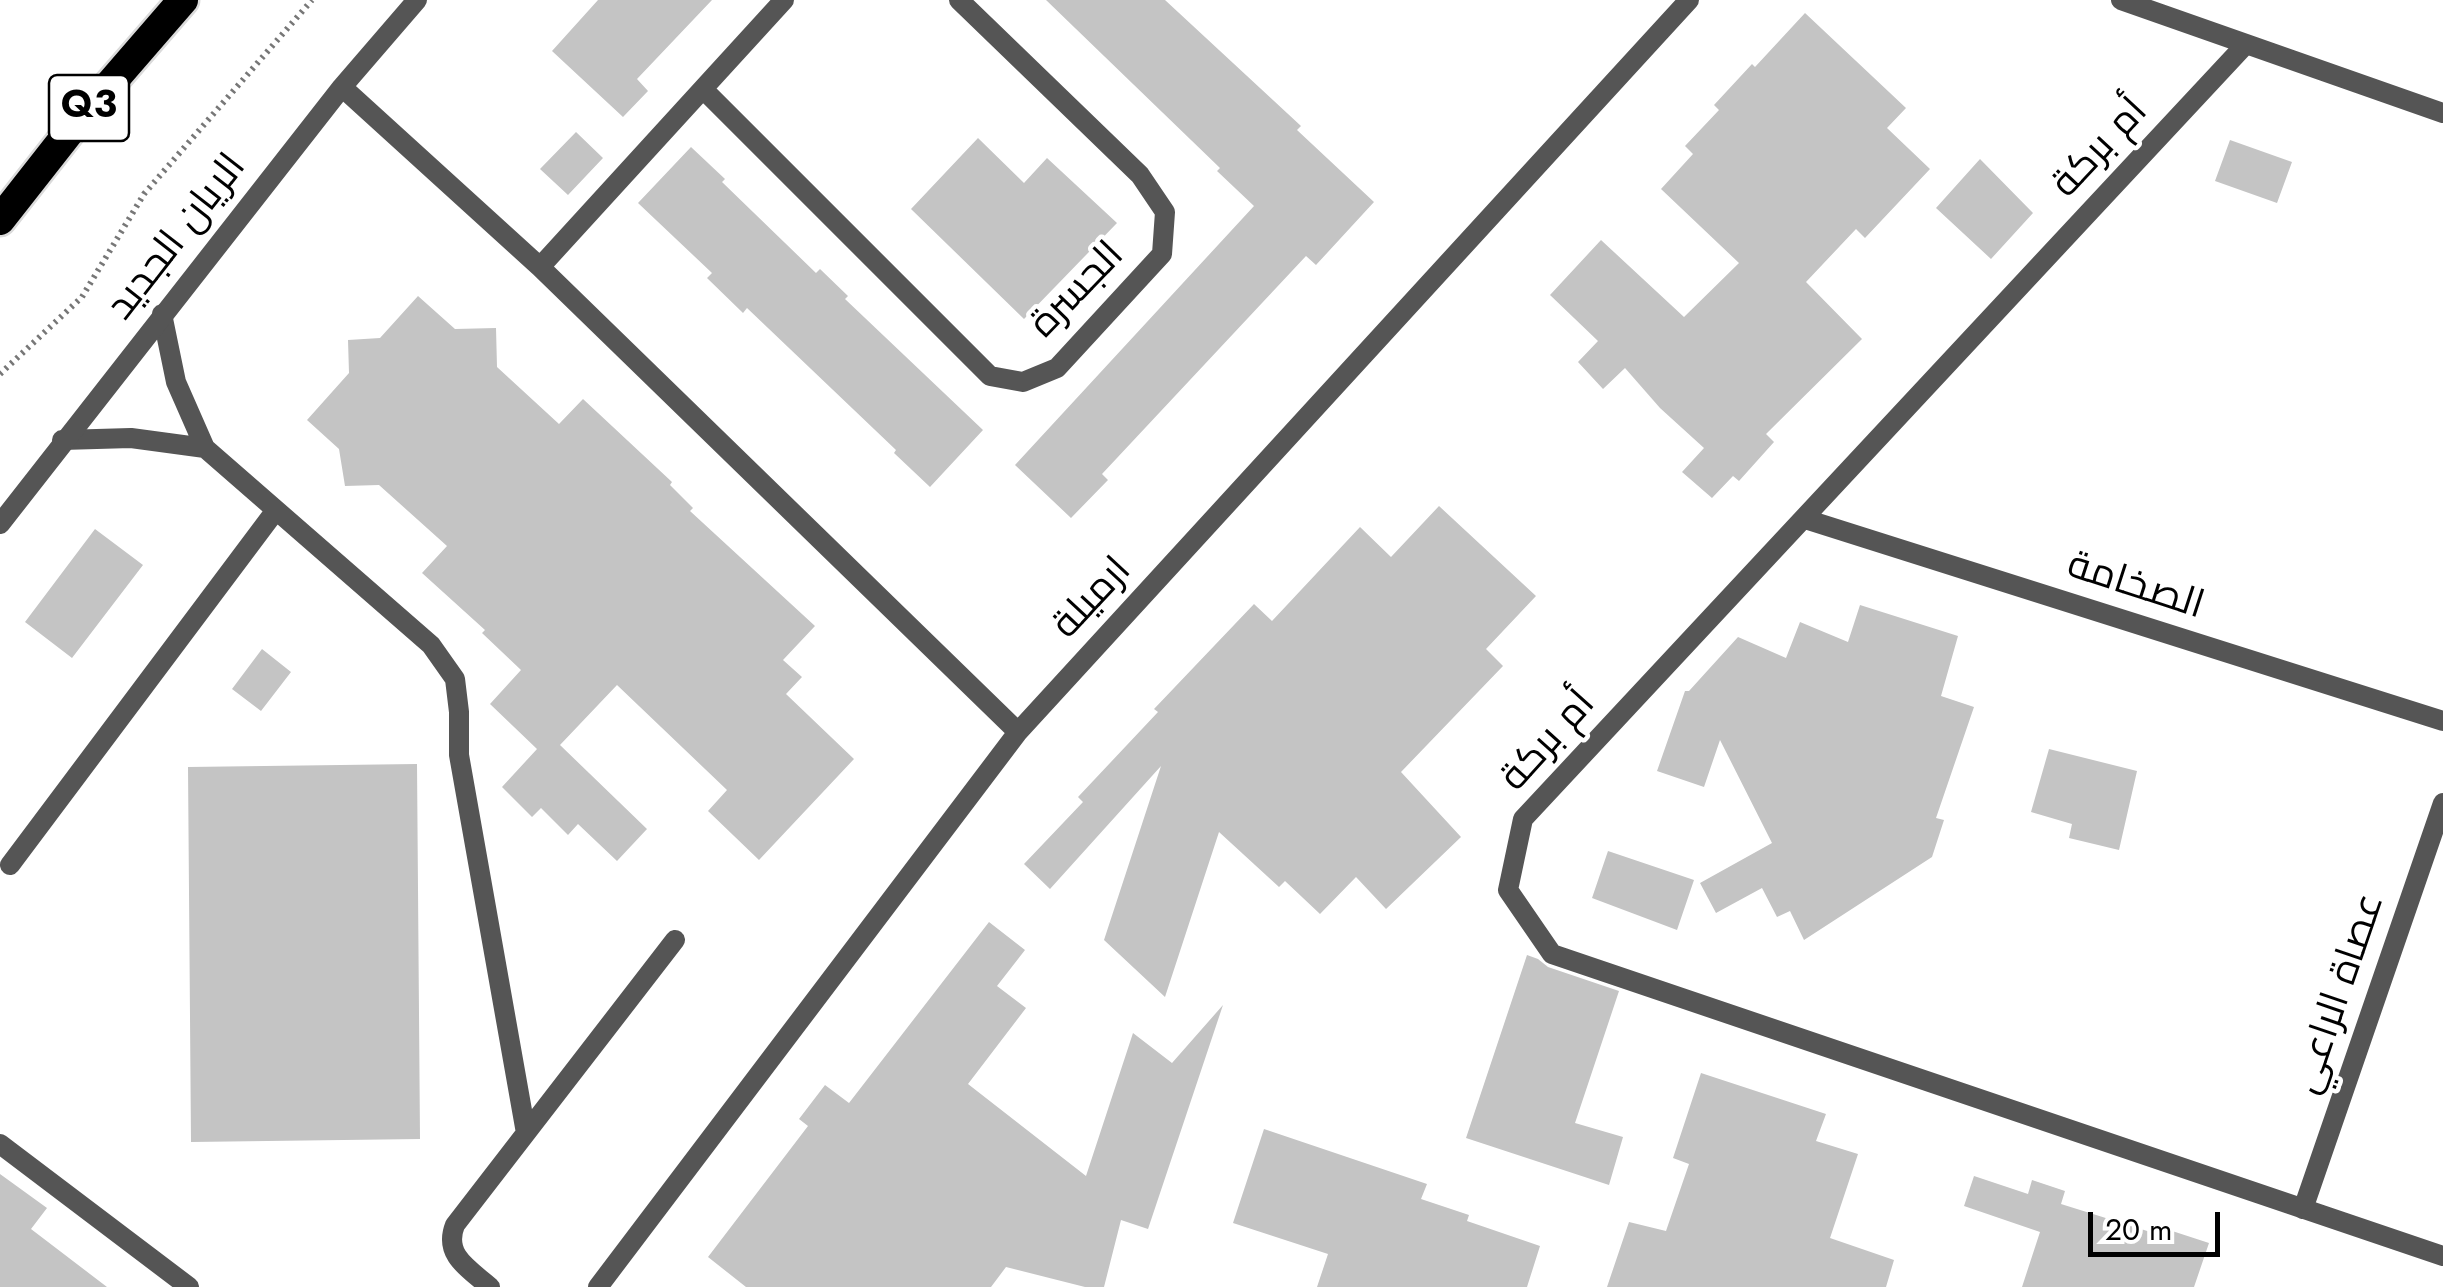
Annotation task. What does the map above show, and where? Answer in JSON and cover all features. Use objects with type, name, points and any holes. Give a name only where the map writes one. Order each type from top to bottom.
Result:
[{"type":"highway","name":"Q3","points":[[0,220],[73,127],[183,0]]},
{"type":"street","name":"الريان الجديد","points":[[0,524],[342,87],[417,0]]},
{"type":"street","points":[[540,268],[784,0]]},
{"type":"street","name":"الجسرة","points":[[704,90],[990,376],[1023,382],[1057,368],[1162,254],[1164,212],[1140,175],[959,0]]},
{"type":"street","name":"ارميلة","points":[[598,1287],[1018,732],[1690,0]]},
{"type":"street","points":[[2120,0],[2443,113]]},
{"type":"street","name":"أم بركة","points":[[2246,44],[1522,819],[1508,890],[1552,954],[2443,1256]]},
{"type":"street","points":[[342,87],[540,268],[1018,732]]},
{"type":"street","points":[[162,314],[176,382],[205,448],[430,645],[454,679],[459,712],[458,755],[526,1133]]},
{"type":"street","points":[[62,440],[131,438],[205,448]]},
{"type":"street","points":[[10,865],[276,510]]},
{"type":"street","name":"الصخامة","points":[[1805,519],[2443,722]]},
{"type":"street","name":"عصاة الراعي","points":[[2304,1208],[2443,803]]},
{"type":"street","points":[[490,1287],[452,1249],[450,1236],[455,1225],[675,940]]},
{"type":"street","points":[[0,1144],[189,1287]]},
{"type":"path","points":[[0,374],[82,296],[144,194],[312,0]]},
{"type":"building","points":[[598,0],[712,0],[637,79],[648,91],[623,117],[552,51]]},
{"type":"building","points":[[1046,0],[1165,0],[1301,126],[1297,130],[1374,202],[1316,265],[1306,256],[1102,474],[1108,480],[1071,518],[1015,465],[1254,206],[1217,171],[1220,168]]},
{"type":"building","points":[[1805,13],[1906,108],[1887,128],[1930,169],[1865,238],[1856,229],[1806,282],[1862,339],[1766,434],[1774,442],[1739,481],[1733,476],[1712,498],[1682,472],[1704,448],[1660,408],[1625,368],[1603,389],[1578,362],[1598,341],[1550,295],[1601,240],[1684,317],[1739,263],[1661,189],[1693,154],[1685,146],[1719,110],[1714,105]]},
{"type":"building","points":[[576,132],[603,158],[568,195],[540,169]]},
{"type":"building","points":[[978,138],[1024,183],[1047,158],[1117,223],[1024,319],[911,209]]},
{"type":"building","points":[[2230,140],[2292,162],[2277,203],[2215,181]]},
{"type":"building","points":[[691,147],[725,179],[722,182],[816,273],[820,269],[848,296],[845,299],[983,430],[930,487],[747,308],[743,313],[707,278],[712,273],[638,203]]},
{"type":"building","points":[[1980,159],[2033,213],[1991,259],[1936,208]]},
{"type":"building","points":[[418,296],[455,329],[496,328],[497,367],[559,424],[583,399],[672,482],[670,485],[693,508],[690,511],[815,626],[783,660],[802,677],[786,694],[854,759],[759,860],[708,811],[727,790],[617,685],[560,745],[647,829],[617,861],[578,824],[568,835],[541,808],[532,817],[502,787],[537,749],[490,704],[521,670],[482,633],[485,630],[422,573],[447,546],[379,485],[345,486],[339,449],[307,420],[349,373],[348,340],[380,338]]},
{"type":"building","points":[[1439,506],[1536,596],[1486,649],[1503,666],[1401,772],[1461,837],[1386,909],[1356,877],[1320,914],[1285,881],[1279,887],[1219,832],[1165,997],[1104,940],[1161,766],[1050,889],[1024,864],[1083,802],[1078,797],[1158,712],[1154,709],[1254,604],[1272,621],[1360,527],[1391,557]]},
{"type":"building","points":[[95,529],[143,565],[72,658],[25,622]]},
{"type":"building","points":[[1860,605],[1958,636],[1941,696],[1974,707],[1936,818],[1944,820],[1932,857],[1804,940],[1790,911],[1777,917],[1762,888],[1716,913],[1700,883],[1772,843],[1720,740],[1704,787],[1657,771],[1685,691],[1738,637],[1786,658],[1800,622],[1848,642]]},
{"type":"building","points":[[262,649],[291,672],[261,711],[232,689]]},
{"type":"building","points":[[2049,749],[2137,771],[2119,850],[2069,838],[2072,824],[2031,812]]},
{"type":"building","points":[[417,764],[420,1139],[191,1142],[188,767]]},
{"type":"building","points":[[1608,851],[1694,880],[1677,930],[1592,898]]},
{"type":"building","points":[[989,922],[1025,950],[997,986],[1026,1008],[968,1084],[1086,1176],[1133,1033],[1172,1063],[1223,1005],[1148,1229],[1121,1220],[1104,1287],[1085,1287],[1006,1267],[991,1287],[746,1287],[708,1257],[808,1126],[799,1119],[825,1085],[849,1103]]},
{"type":"building","points":[[1527,955],[1548,967],[1619,991],[1575,1123],[1623,1137],[1609,1185],[1466,1138]]},
{"type":"building","points":[[1701,1073],[1826,1114],[1816,1141],[1858,1154],[1830,1238],[1894,1260],[1886,1287],[1607,1287],[1629,1222],[1666,1231],[1689,1164],[1673,1158]]},
{"type":"building","points":[[1264,1129],[1427,1184],[1421,1199],[1469,1215],[1467,1221],[1540,1246],[1527,1287],[1317,1287],[1328,1254],[1233,1223]]},
{"type":"building","points":[[0,1174],[47,1208],[31,1229],[107,1287],[0,1287]]},
{"type":"building","points":[[1974,1176],[2028,1194],[2032,1180],[2065,1191],[2061,1204],[2160,1235],[2163,1228],[2209,1243],[2194,1287],[2022,1287],[2040,1232],[1964,1206]]}]
